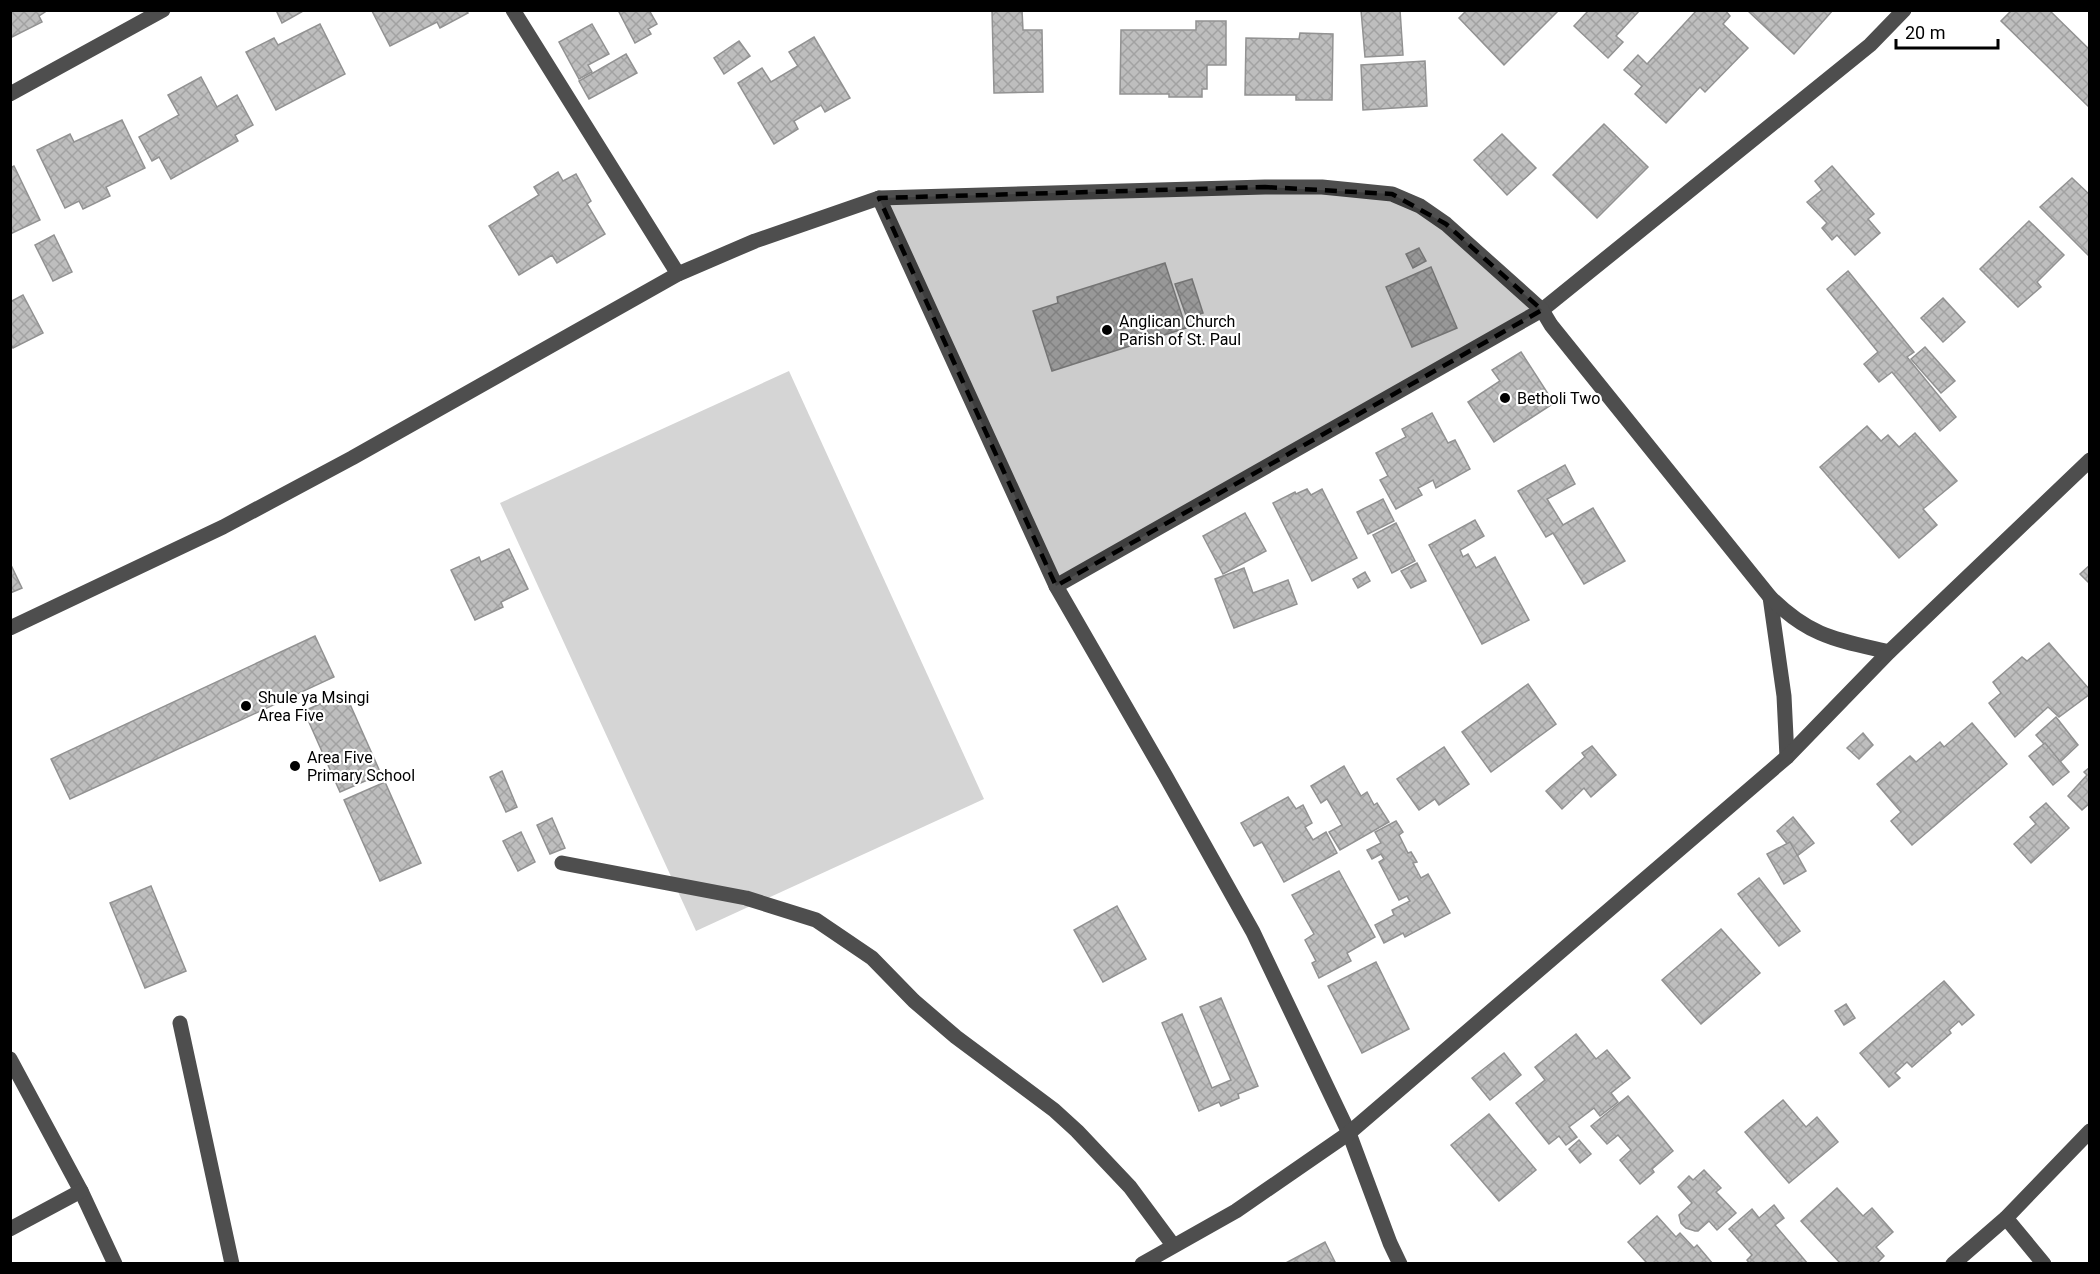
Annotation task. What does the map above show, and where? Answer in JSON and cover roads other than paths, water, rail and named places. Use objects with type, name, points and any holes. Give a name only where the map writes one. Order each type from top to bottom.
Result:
[{"type":"street","points":[[513,10],[678,274]]},
{"type":"street","points":[[1056,586],[1542,310],[1870,45],[1904,10]]},
{"type":"street","points":[[10,94],[159,12]]},
{"type":"street","points":[[10,628],[223,527],[352,458],[678,274],[755,241],[879,198],[1322,187],[1392,194],[1420,206],[1446,224],[1542,310],[1551,325],[1770,597],[1805,627],[1826,637],[1889,652]]},
{"type":"street","points":[[879,198],[1056,586],[1252,932],[1349,1133],[1390,1243],[1400,1263]]},
{"type":"street","points":[[1142,1263],[1236,1211],[1349,1133],[1787,757],[1889,652],[2090,460]]},
{"type":"street","points":[[1770,597],[1784,696],[1787,757]]},
{"type":"street","points":[[562,863],[746,898],[816,920],[872,958],[914,1001],[956,1037],[1054,1110],[1130,1187],[1173,1245]]},
{"type":"street","points":[[180,1023],[232,1263]]},
{"type":"street","points":[[10,1059],[81,1191],[114,1263]]},
{"type":"street","points":[[1953,1263],[2006,1218],[2090,1131]]},
{"type":"street","points":[[10,1229],[81,1191]]},
{"type":"street","points":[[2006,1218],[2044,1263]]},
{"type":"place","name":"Anglican Church Parish of St. Paul","points":[[1107,330]]},
{"type":"place","name":"Betholi Two","points":[[1505,398]]},
{"type":"place","name":"Shule ya Msingi Area Five","points":[[246,706]]},
{"type":"place","name":"Area Five Primary School","points":[[295,766]]}]
